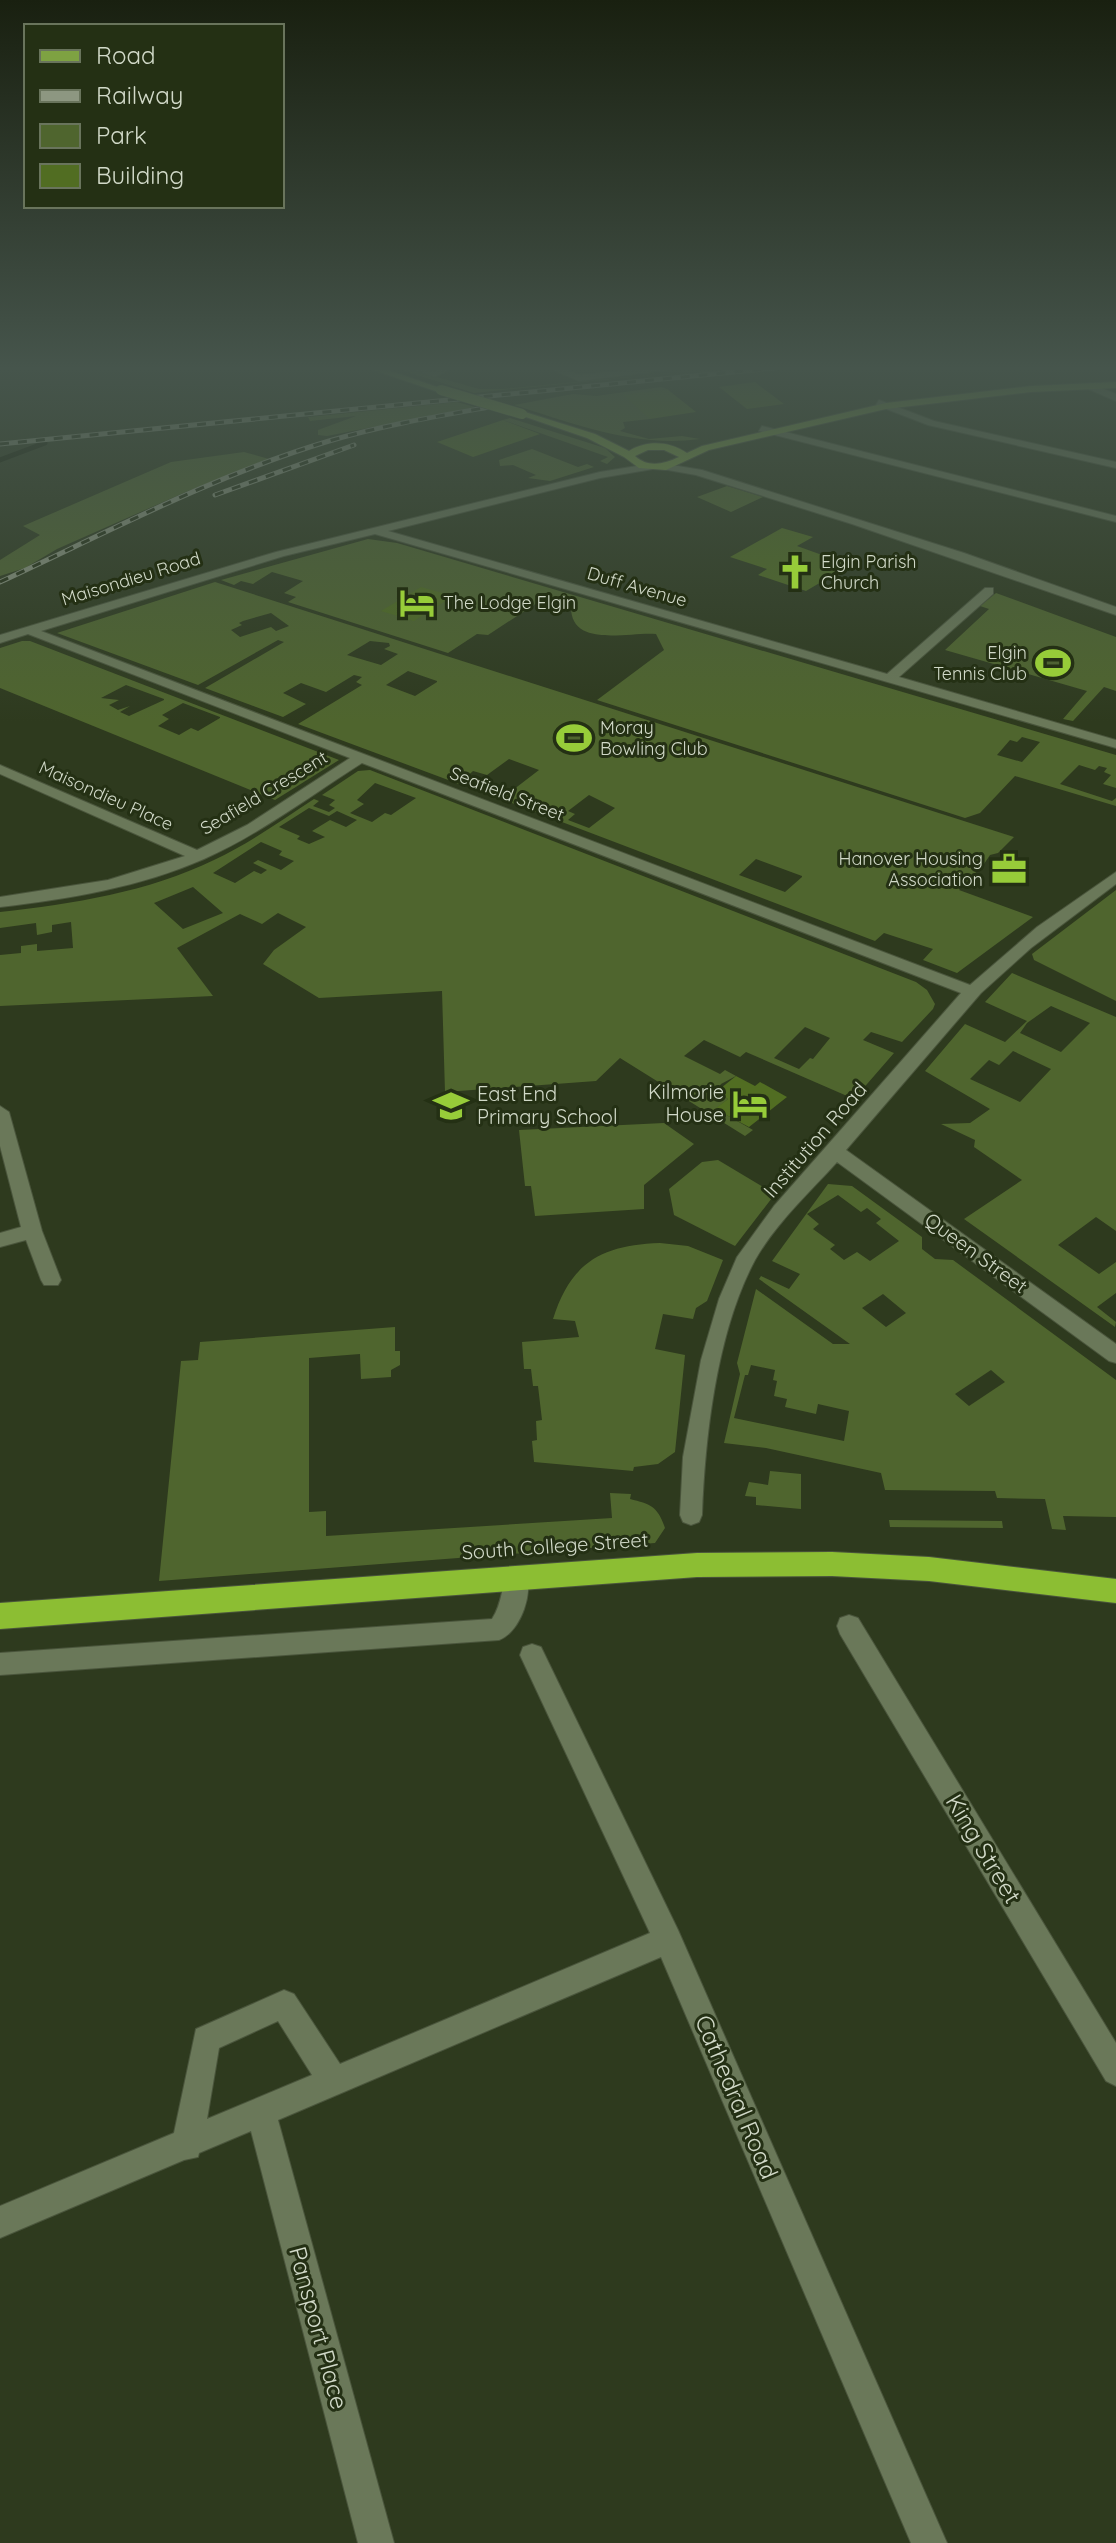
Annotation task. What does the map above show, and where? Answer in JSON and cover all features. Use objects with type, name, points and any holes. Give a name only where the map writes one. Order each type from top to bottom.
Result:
[{"type":"highway","name":"South College Street","points":[[0,1616],[697,1565],[832,1564],[929,1569],[1115,1591]]},
{"type":"street","name":"Maisondieu Road","points":[[0,639],[202,576],[560,485]]},
{"type":"street","points":[[738,485],[998,567],[1116,611]]},
{"type":"street","points":[[979,485],[1116,519]]},
{"type":"street","name":"Duff Avenue","points":[[374,530],[1116,744]]},
{"type":"street","points":[[889,679],[989,591]]},
{"type":"street","name":"Seafield Street","points":[[28,630],[973,992]]},
{"type":"street","name":"Seafield Crescent","points":[[0,902],[88,889],[198,856],[361,757]]},
{"type":"street","name":"Maisondieu Place","points":[[0,769],[198,856]]},
{"type":"street","name":"Institution Road","points":[[691,1515],[691,1482],[705,1396],[722,1323],[739,1272],[759,1240],[973,992],[1013,954],[1116,877]]},
{"type":"street","points":[[0,1112],[32,1231],[51,1280]]},
{"type":"street","name":"Queen Street","points":[[835,1151],[1116,1355]]},
{"type":"street","points":[[0,1240],[32,1231]]},
{"type":"street","points":[[0,1664],[499,1629],[513,1607],[517,1576]]},
{"type":"street","name":"King Street","points":[[849,1626],[1116,2071]]},
{"type":"street","name":"Cathedral Road","points":[[532,1655],[668,1940],[929,2543]]},
{"type":"street","points":[[0,2222],[187,2146],[668,1940]]},
{"type":"street","points":[[187,2146],[206,2039],[284,2004],[334,2082]]},
{"type":"street","name":"Pansport Place","points":[[261,2114],[376,2543]]},
{"type":"green space","points":[[119,485],[204,485],[57,549],[25,568],[0,576],[0,560],[40,535],[23,526]]},
{"type":"green space","points":[[727,486],[763,497],[731,512],[697,497]]},
{"type":"green space","points":[[368,539],[397,543],[1116,755],[1116,788],[1103,784],[1111,775],[1104,772],[1107,768],[1099,766],[1095,770],[1079,765],[1060,784],[1112,801],[1116,798],[1116,806],[1015,776],[980,813],[965,818],[597,700],[664,650],[656,634],[590,633],[580,628],[573,619],[571,605],[548,599],[540,601],[488,635],[477,634],[448,653],[288,602],[296,597],[284,593],[303,581],[272,572],[253,584],[241,581],[234,585],[221,580]],"holes":[[[1022,737],[1040,742],[1022,762],[997,755],[1010,740],[1017,742]]]},
{"type":"green space","points":[[215,582],[1014,837],[998,853],[990,855],[984,864],[979,862],[972,869],[977,871],[959,890],[1033,917],[957,973],[923,960],[933,949],[884,933],[875,941],[504,800],[539,770],[509,759],[487,775],[473,771],[459,784],[298,724],[362,685],[356,682],[362,677],[354,675],[326,692],[301,683],[283,693],[306,704],[283,717],[205,688],[284,642],[278,640],[198,685],[57,633]],"holes":[[[271,613],[289,626],[276,631],[271,627],[240,637],[231,630],[242,625],[239,623]],[[370,641],[389,643],[390,646],[384,649],[398,654],[381,665],[347,655]],[[408,671],[437,681],[415,696],[386,685]],[[589,795],[615,808],[589,828],[568,820],[575,814],[568,811]],[[756,859],[802,876],[785,892],[739,875]]]},
{"type":"green space","name":"Elgin Tennis Club","points":[[996,593],[1116,637],[1116,691],[1104,687],[1073,721],[1063,719],[1087,691],[945,650],[989,609],[980,606]]},
{"type":"green space","points":[[30,641],[339,760],[275,800],[0,688],[0,648]],"holes":[[[126,685],[164,699],[164,700],[129,716],[120,712],[130,706],[118,710],[109,705],[119,700],[101,698]],[[183,703],[220,717],[220,718],[198,731],[191,728],[179,735],[158,726],[169,719],[162,715]]]},
{"type":"green space","points":[[370,770],[916,982],[927,990],[935,1004],[933,1009],[902,1042],[871,1032],[863,1040],[894,1053],[854,1099],[746,1052],[740,1057],[704,1040],[684,1056],[720,1074],[725,1070],[736,1076],[721,1084],[716,1092],[728,1099],[716,1109],[753,1130],[745,1136],[620,1058],[596,1081],[445,1092],[442,991],[319,998],[263,964],[274,950],[306,927],[278,913],[262,924],[240,914],[177,948],[213,996],[0,1006],[0,955],[21,953],[21,946],[37,944],[37,951],[73,948],[71,922],[52,925],[52,932],[37,935],[36,923],[0,928],[0,912],[110,895],[189,871],[240,846],[314,799],[319,801],[313,806],[329,812],[335,808],[329,805],[335,800],[322,795],[358,771]],"holes":[[[375,783],[416,798],[391,815],[385,813],[372,822],[350,813],[364,804],[357,800]],[[309,808],[329,816],[337,811],[357,820],[346,827],[330,820],[312,831],[325,837],[309,844],[297,839],[300,836],[279,827]],[[261,842],[282,851],[279,855],[294,861],[281,870],[258,860],[253,863],[267,870],[261,874],[254,871],[235,883],[213,873]],[[193,887],[223,913],[183,929],[154,903]],[[805,1027],[830,1038],[813,1059],[810,1058],[799,1069],[774,1058]]]},
{"type":"green space","points":[[1116,890],[1116,1001],[1034,960],[1032,954]]},
{"type":"green space","points":[[1012,973],[1116,1017],[1116,1231],[1096,1217],[1058,1245],[1099,1274],[1116,1262],[1116,1293],[1097,1307],[1116,1322],[1115,1327],[964,1219],[1022,1180],[974,1147],[975,1140],[941,1124],[970,1123],[990,1109],[925,1071],[965,1024],[1005,1042],[1027,1021],[985,1002]],"holes":[[[1051,1006],[1090,1023],[1061,1052],[1020,1033],[1027,1023]],[[1013,1051],[1051,1069],[1020,1102],[970,1079],[989,1060],[999,1065]]]},
{"type":"green space","points":[[664,1123],[694,1144],[644,1185],[644,1209],[535,1216],[531,1186],[525,1186],[519,1130]]},
{"type":"green space","points":[[718,1160],[775,1194],[735,1246],[674,1215],[669,1189],[702,1162]]},
{"type":"green space","points":[[828,1184],[852,1186],[922,1237],[922,1249],[935,1259],[953,1260],[1116,1380],[1116,1517],[1063,1516],[1066,1530],[1052,1529],[1045,1499],[997,1498],[995,1491],[885,1490],[881,1473],[766,1448],[724,1443],[740,1374],[737,1363],[756,1289],[833,1344],[850,1344],[759,1279],[761,1276],[789,1289],[800,1274],[772,1261]],"holes":[[[838,1195],[861,1212],[867,1208],[881,1219],[876,1223],[899,1241],[870,1261],[857,1252],[844,1260],[830,1249],[835,1245],[813,1229],[819,1224],[807,1214]],[[883,1294],[906,1313],[886,1327],[862,1308]],[[751,1365],[775,1370],[773,1380],[777,1381],[774,1396],[787,1399],[785,1407],[816,1414],[818,1404],[849,1411],[844,1441],[734,1418],[745,1375],[748,1375]],[[991,1370],[1005,1382],[969,1406],[955,1394]]]},
{"type":"green space","points":[[660,1243],[688,1246],[723,1260],[707,1301],[696,1308],[693,1319],[663,1314],[655,1349],[685,1355],[675,1452],[658,1464],[634,1467],[633,1471],[534,1462],[532,1441],[537,1440],[536,1421],[542,1420],[538,1386],[533,1386],[531,1369],[524,1369],[522,1342],[579,1337],[575,1321],[553,1319],[560,1299],[579,1270],[605,1253]]},
{"type":"green space","points":[[395,1327],[395,1351],[400,1351],[400,1365],[391,1370],[391,1377],[361,1379],[360,1354],[309,1358],[309,1512],[326,1511],[326,1536],[612,1518],[610,1493],[631,1494],[630,1499],[648,1505],[660,1515],[665,1528],[655,1543],[159,1581],[181,1361],[198,1360],[200,1342]]},
{"type":"green space","points":[[770,1471],[801,1474],[801,1509],[756,1505],[756,1497],[745,1496],[749,1482],[768,1485]]},
{"type":"green space","points":[[889,1520],[1002,1521],[1003,1528],[890,1527]]},
{"type":"building","points":[[782,528],[813,537],[797,546],[850,565],[806,591],[758,575],[767,569],[730,557]]},
{"type":"building","name":"The Lodge Elgin","points":[[421,587],[453,596],[414,621],[381,611]]},
{"type":"building","name":"Kilmorie House","points":[[736,1076],[755,1086],[760,1082],[787,1097],[749,1127],[715,1109],[728,1099],[716,1092]]},
{"type":"railway","points":[[0,582],[211,485]]},
{"type":"railway","points":[[215,495],[244,485]]},
{"type":"place","name":"Elgin Parish Church","points":[[795,572]]},
{"type":"place","name":"The Lodge Elgin","points":[[417,603]]},
{"type":"place","name":"Elgin Tennis Club","points":[[1053,663]]},
{"type":"place","name":"Moray Bowling Club","points":[[574,738]]},
{"type":"place","name":"Hanover Housing Association","points":[[1009,869]]},
{"type":"place","name":"Kilmorie House","points":[[750,1104]]},
{"type":"place","name":"East End Primary School","points":[[451,1106]]}]
